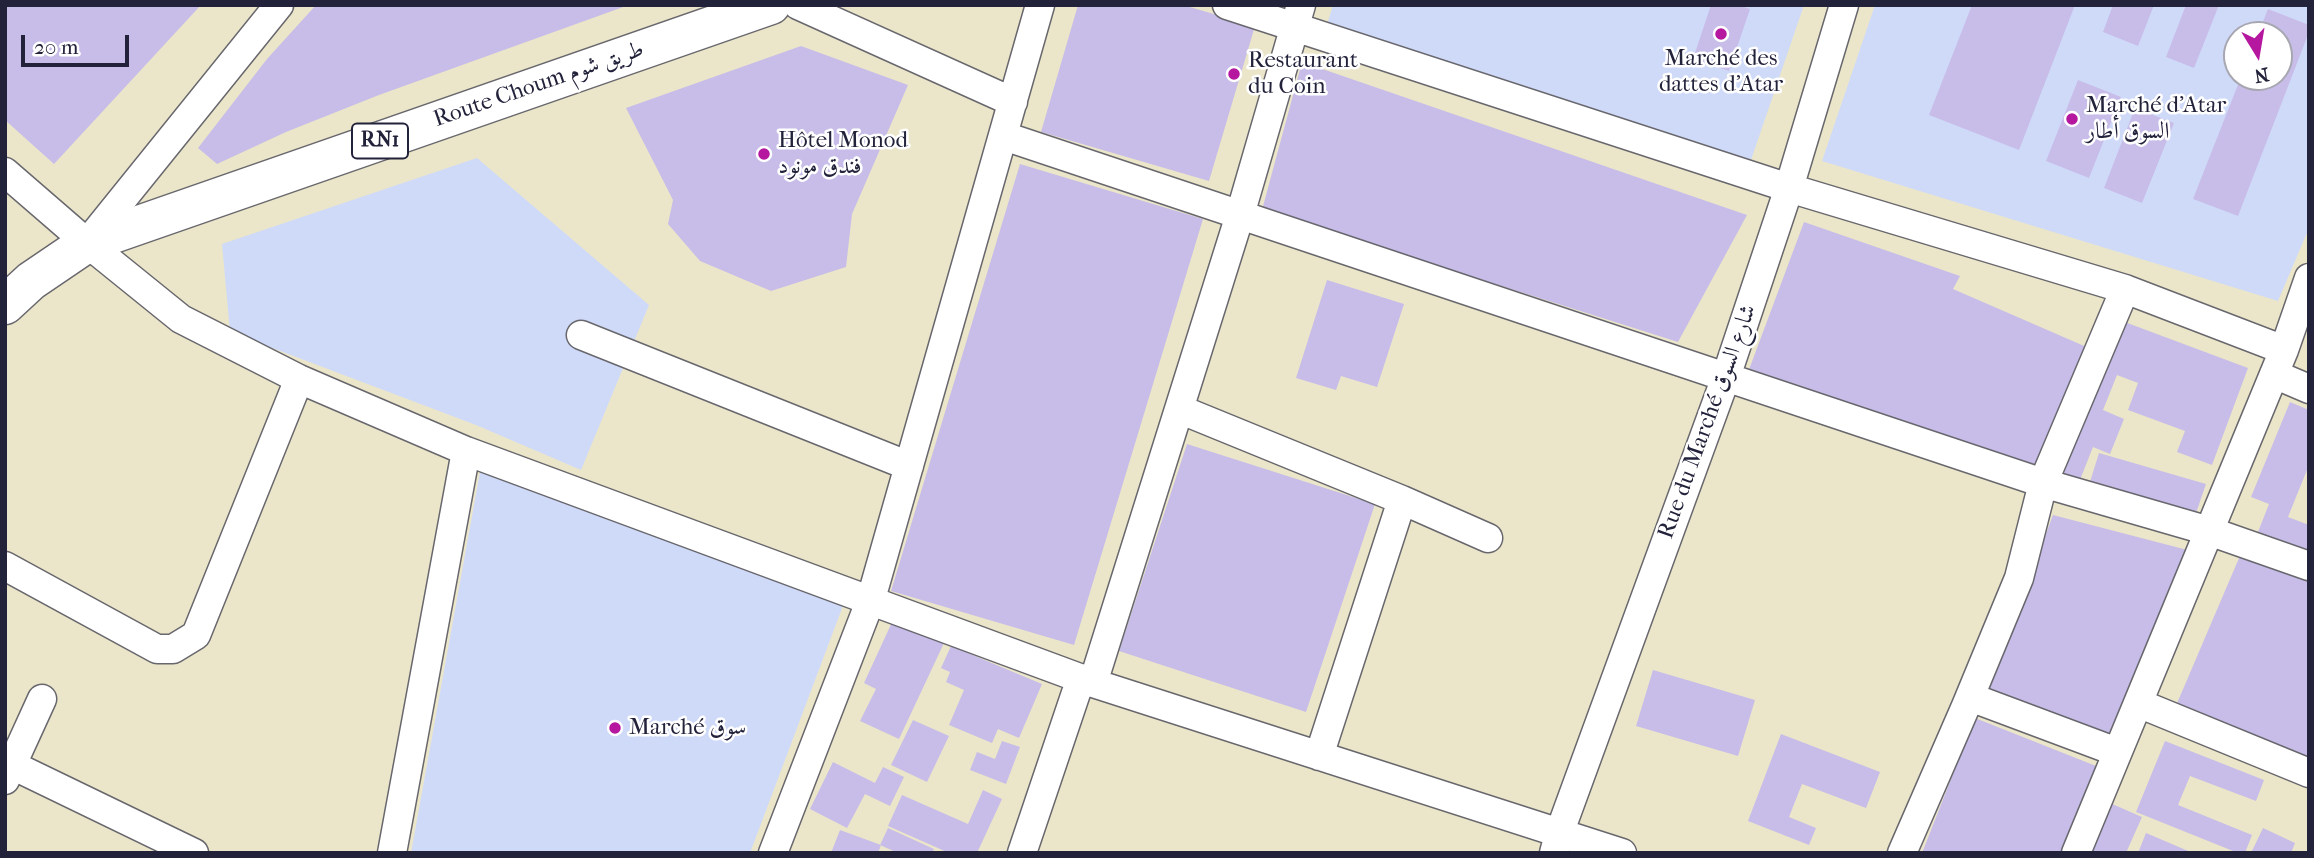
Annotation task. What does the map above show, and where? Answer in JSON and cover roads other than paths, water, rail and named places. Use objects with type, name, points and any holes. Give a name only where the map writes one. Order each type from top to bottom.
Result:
[{"type":"highway","name":"Route Choum طريق شوم","points":[[5,305],[31,281],[87,243],[718,15],[771,5]]},
{"type":"street","points":[[87,243],[279,5]]},
{"type":"street","points":[[798,5],[1013,102]]},
{"type":"street","points":[[773,853],[871,599],[1041,5]]},
{"type":"street","points":[[1227,5],[1298,17],[1789,188],[2125,289],[2279,362],[2309,389]]},
{"type":"street","name":"Rue du Marché شارع السوق","points":[[1557,843],[1726,377],[1789,188],[1844,5]]},
{"type":"street","points":[[1022,853],[1087,680],[1179,409],[1298,17]]},
{"type":"street","points":[[1003,136],[2043,483],[2209,531],[2309,566]]},
{"type":"street","points":[[5,172],[181,319],[299,379],[467,451],[1087,680],[1319,755],[1557,843],[1622,853]]},
{"type":"street","points":[[2076,853],[2279,362],[2309,278]]},
{"type":"street","points":[[1902,853],[2019,578],[2043,483],[2125,289]]},
{"type":"street","points":[[581,335],[909,466]]},
{"type":"street","points":[[5,566],[157,649],[173,649],[185,642],[196,635],[299,379]]},
{"type":"street","points":[[1179,409],[1488,538]]},
{"type":"street","points":[[392,853],[467,451]]},
{"type":"street","points":[[1319,755],[1402,500]]},
{"type":"street","points":[[1970,697],[2117,752]]},
{"type":"street","points":[[42,699],[9,772],[194,853]]},
{"type":"street","points":[[2138,703],[2309,773]]},
{"type":"place","name":"Marché des dattes d'Atar","points":[[1721,34]]},
{"type":"place","name":"Restaurant du Coin","points":[[1234,74]]},
{"type":"place","name":"Marché d'Atar السوق أطار","points":[[2072,119]]},
{"type":"place","name":"Hôtel Monod فندق مونود","points":[[764,154]]},
{"type":"place","name":"Marché سوق","points":[[615,728]]}]
